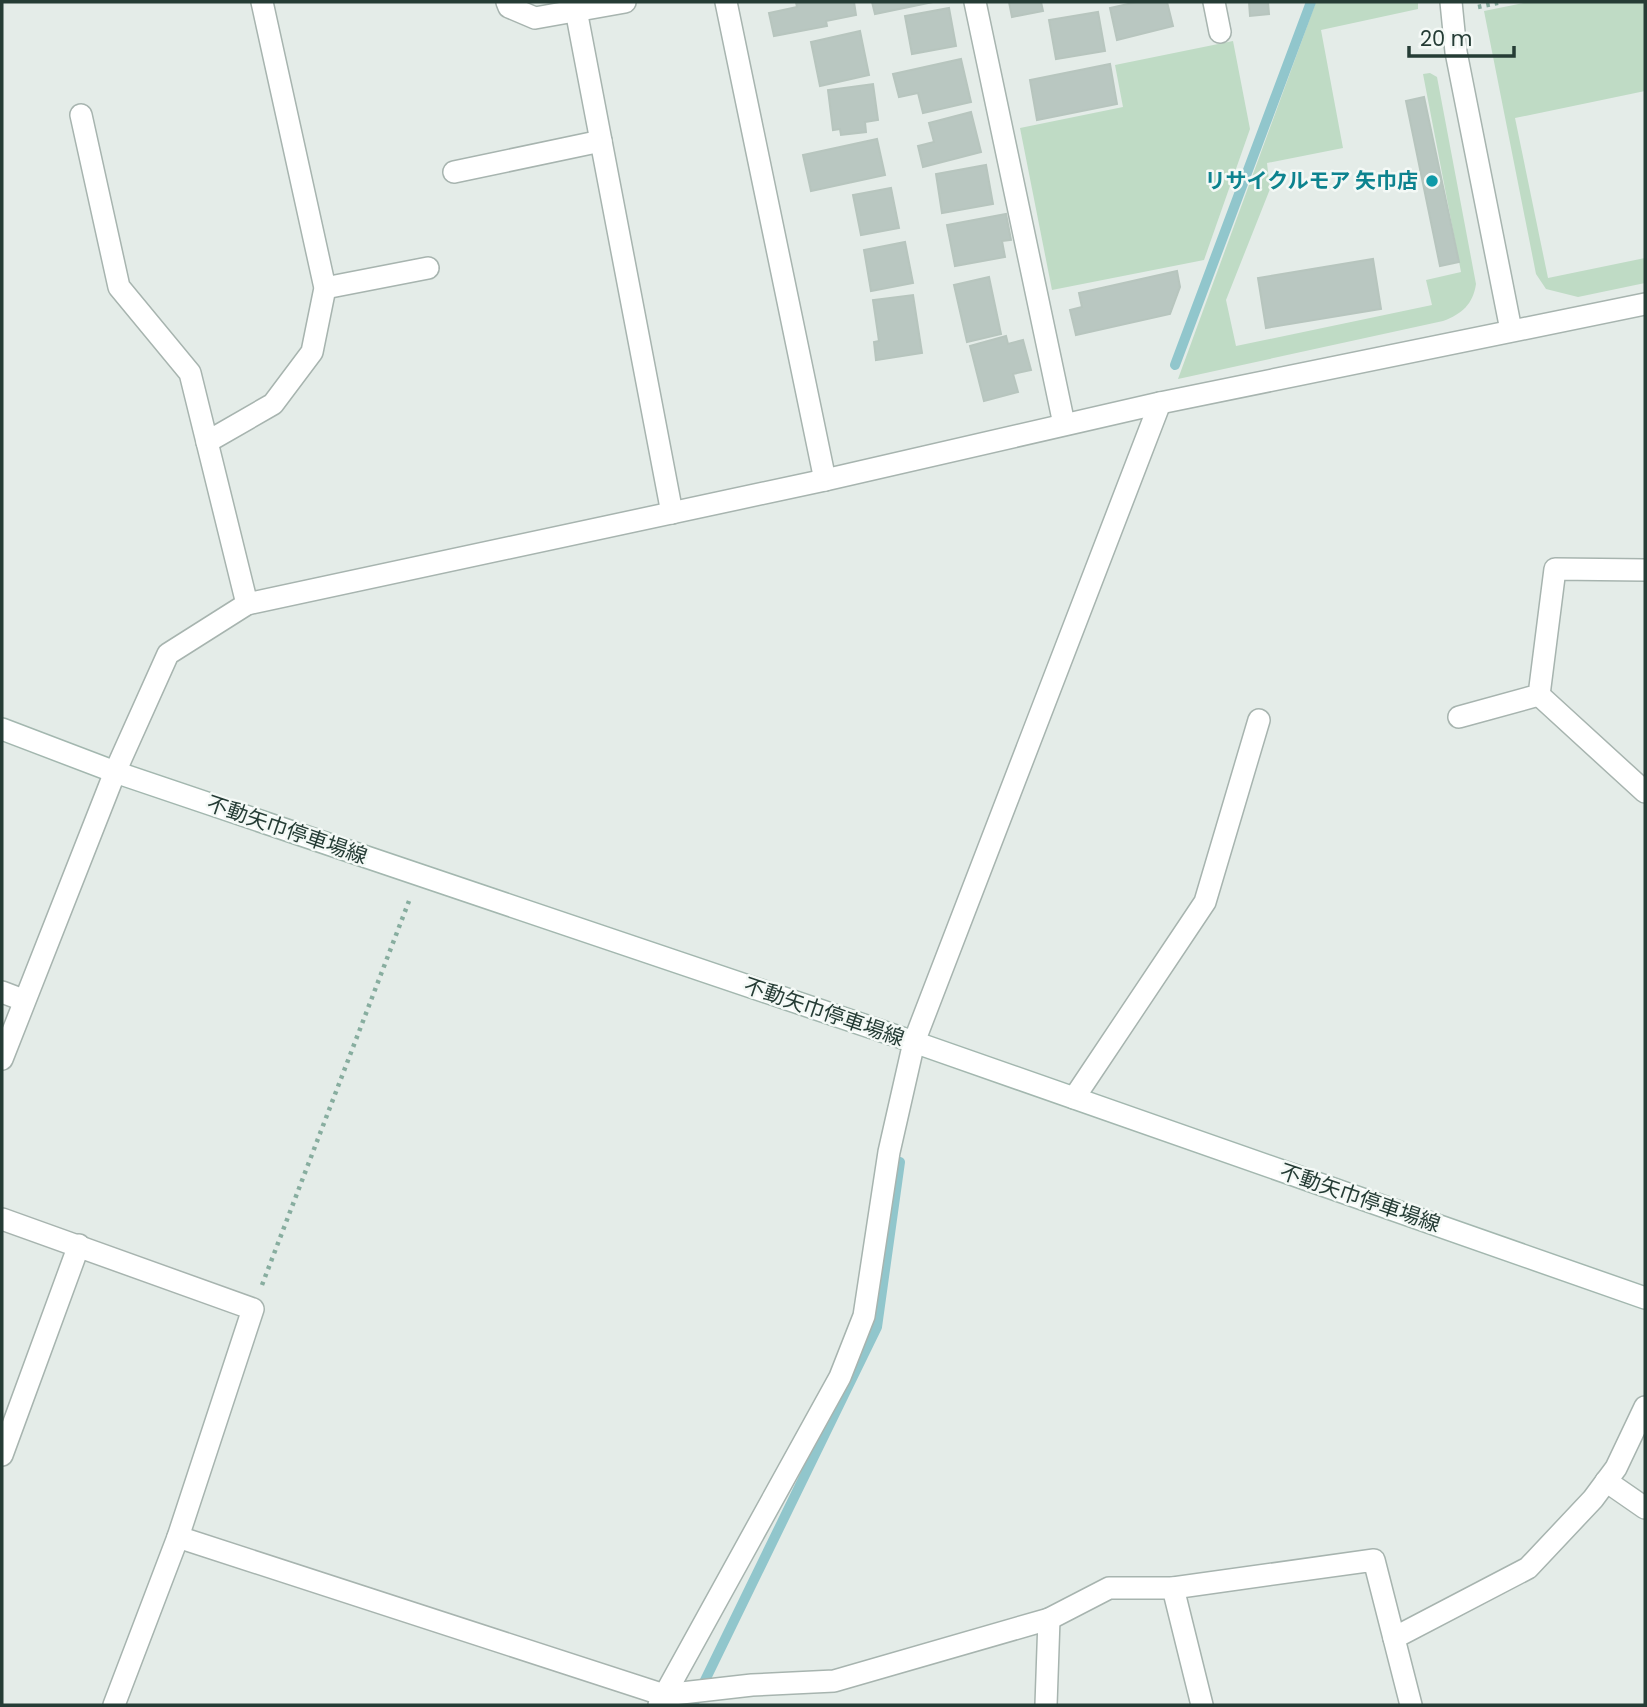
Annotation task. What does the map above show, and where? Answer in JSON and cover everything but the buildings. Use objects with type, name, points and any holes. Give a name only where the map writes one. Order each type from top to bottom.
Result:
[{"type":"street","points":[[207,442],[273,404],[312,352],[325,288],[262,2]]},
{"type":"street","points":[[507,2],[509,6],[535,18],[625,2]]},
{"type":"street","points":[[726,2],[825,480]]},
{"type":"street","points":[[975,2],[1064,424]]},
{"type":"street","points":[[1214,2],[1220,32]]},
{"type":"street","points":[[1451,2],[1456,52],[1511,330]]},
{"type":"street","points":[[576,10],[672,513]]},
{"type":"street","points":[[81,115],[119,288],[190,373],[247,604]]},
{"type":"street","points":[[454,172],[601,141]]},
{"type":"street","points":[[325,288],[428,268]]},
{"type":"street","points":[[2,1059],[115,772],[168,654],[247,604],[825,480],[1160,403],[1645,304]]},
{"type":"street","points":[[669,1698],[840,1377],[864,1316],[889,1152],[914,1042],[1160,403]]},
{"type":"street","points":[[1539,695],[1555,569],[1645,570]]},
{"type":"street","points":[[1459,717],[1539,695]]},
{"type":"street","points":[[1539,695],[1645,792]]},
{"type":"street","points":[[1074,1098],[1205,902],[1259,720]]},
{"type":"street","name":"不動矢巾停車場線","points":[[2,729],[115,772],[914,1042],[1645,1298]]},
{"type":"street","points":[[2,992],[23,1000]]},
{"type":"street","points":[[2,1219],[253,1309],[178,1537],[114,1705]]},
{"type":"street","points":[[2,1455],[79,1245]]},
{"type":"street","points":[[1394,1638],[1528,1567],[1593,1499],[1616,1468],[1645,1407]]},
{"type":"street","points":[[1606,1481],[1645,1508]]},
{"type":"street","points":[[178,1537],[669,1698],[715,1689],[753,1695],[834,1681],[1049,1619],[1109,1588],[1173,1588],[1374,1560],[1411,1705]]},
{"type":"street","points":[[1173,1588],[1202,1705]]},
{"type":"street","points":[[1046,1705],[1049,1619]]},
{"type":"path","points":[[253,1309],[419,874]]},
{"type":"green space","points":[[1316,2],[1418,2],[1418,9],[1321,30],[1343,148],[1267,163],[1270,189],[1226,300],[1236,346],[1432,305],[1426,280],[1461,272],[1423,74],[1430,73],[1437,77],[1476,284],[1472,297],[1461,311],[1443,321],[1178,379]]},
{"type":"green space","points":[[1529,2],[1645,2],[1645,91],[1515,118],[1548,278],[1645,258],[1645,283],[1578,297],[1546,289],[1536,274],[1484,11]]},
{"type":"green space","points":[[1233,41],[1250,129],[1204,260],[1052,290],[1020,128],[1123,107],[1115,65]]},
{"type":"waterway","points":[[1175,365],[1311,2]]},
{"type":"waterway","points":[[693,1705],[877,1327],[900,1162]]},
{"type":"place","name":"リサイクルモア 矢巾店","points":[[1432,181]]}]
